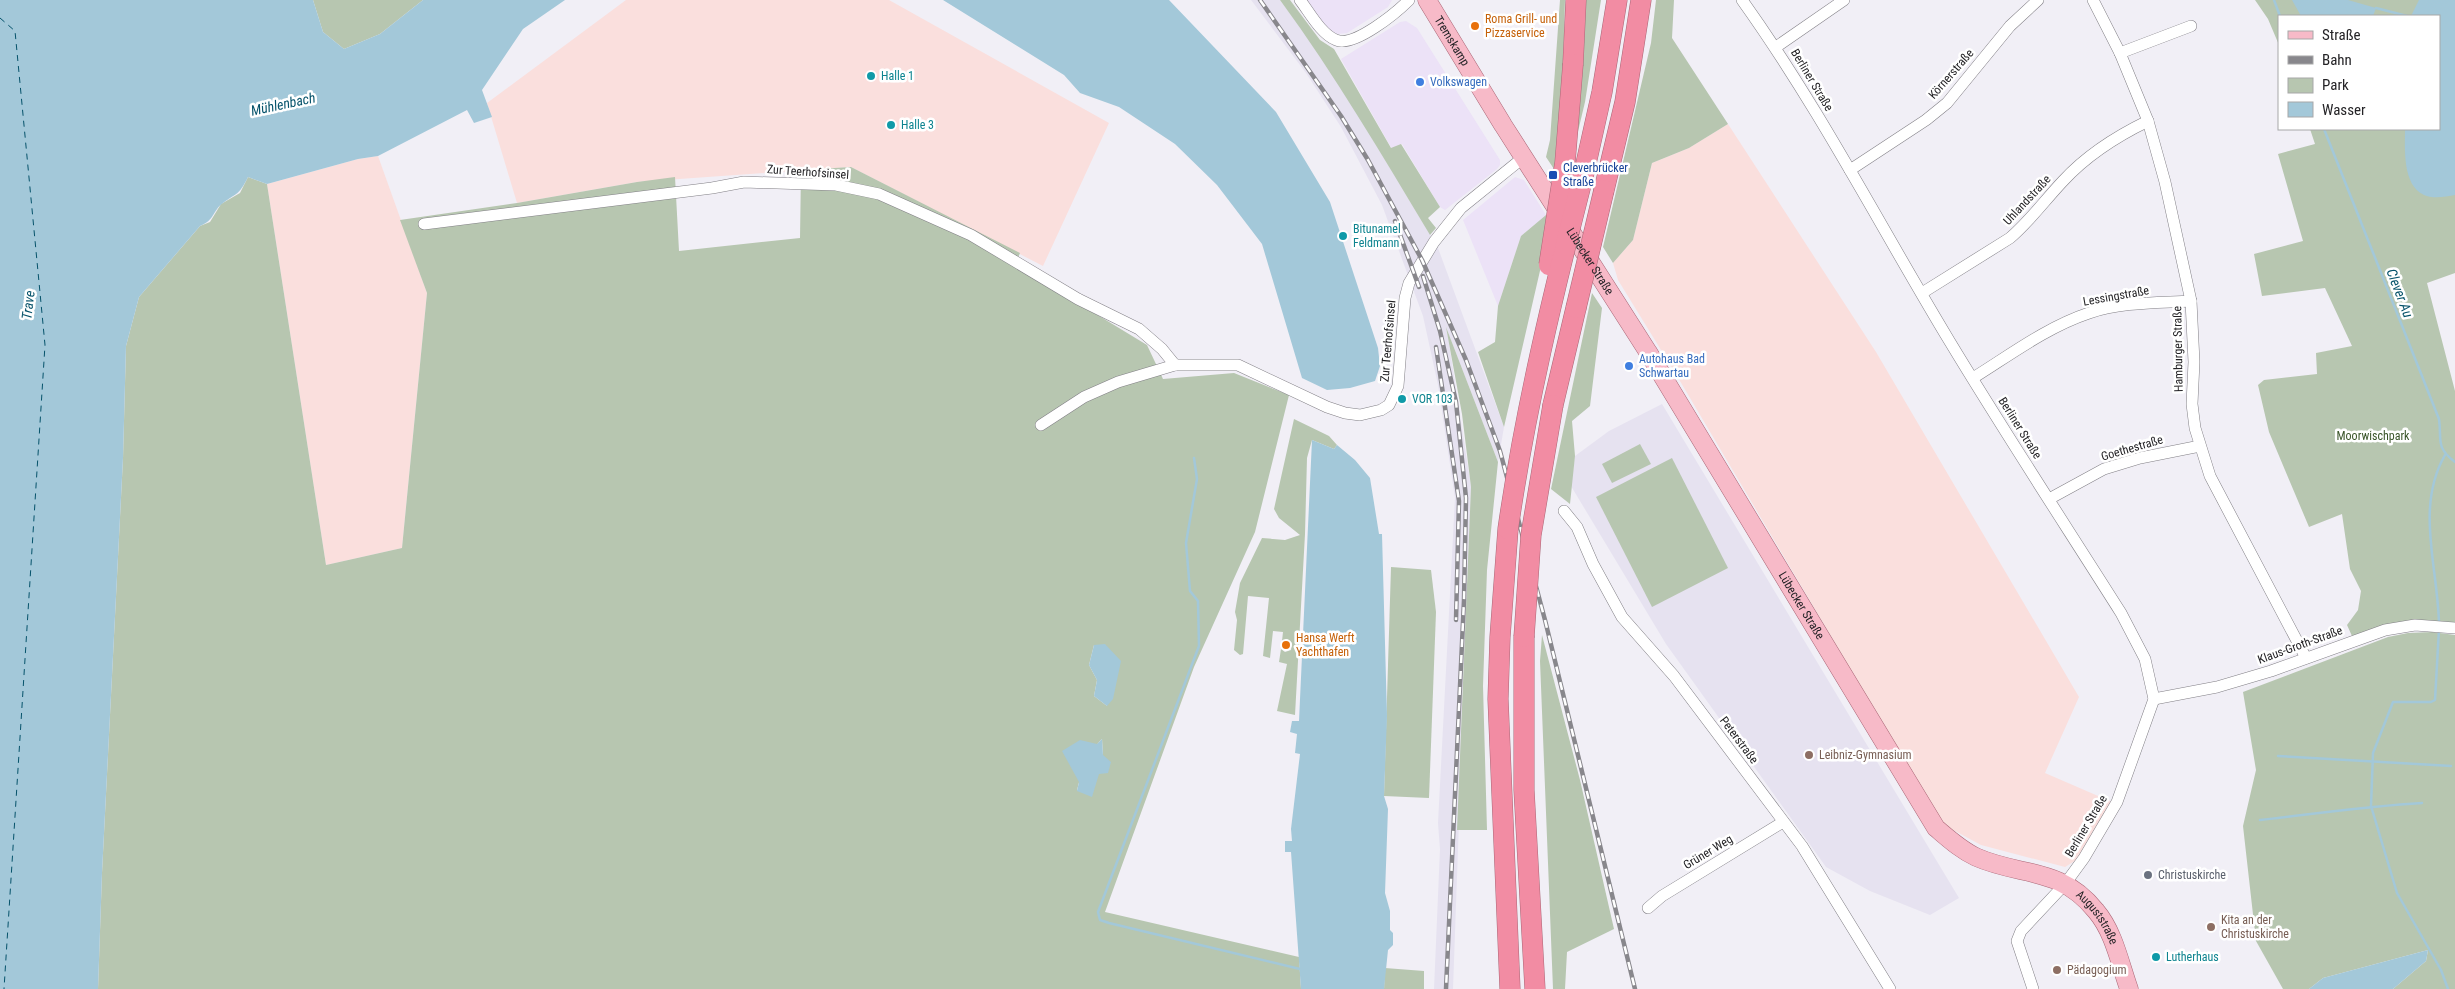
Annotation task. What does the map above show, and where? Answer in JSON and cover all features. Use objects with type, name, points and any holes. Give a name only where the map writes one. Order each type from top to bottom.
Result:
[{"type":"highway","points":[[1553,294],[1548,267],[1565,162],[1576,0]]},
{"type":"highway","points":[[1510,989],[1498,699],[1500,637],[1508,529],[1516,474],[1553,294],[1583,177],[1602,92],[1617,0]]},
{"type":"highway","points":[[1535,989],[1524,790],[1524,637],[1531,535],[1553,406],[1624,102],[1641,0]]},
{"type":"main road","name":"Tremskamp","points":[[1427,0],[1524,157]]},
{"type":"main road","name":"Lübecker Straße","points":[[1524,157],[1643,344],[1936,828],[1956,845],[1976,856],[2038,873],[2065,884]]},
{"type":"main road","name":"Auguststraße","points":[[2065,884],[2096,911],[2106,925],[2129,989]]},
{"type":"street","points":[[1300,0],[1326,34],[1338,41],[1347,42],[1395,14],[1410,0]]},
{"type":"street","name":"Berliner Straße","points":[[1742,0],[1776,47],[1973,378],[2121,613],[2145,659],[2154,699],[2147,725],[2117,802],[2084,858],[2065,884]]},
{"type":"street","points":[[1776,47],[1844,0]]},
{"type":"street","name":"Körnerstraße","points":[[1850,170],[1926,120],[1947,103],[2010,26],[2038,0]]},
{"type":"street","name":"Hamburger Straße","points":[[2093,0],[2120,53],[2148,121],[2165,182],[2191,301],[2194,362],[2192,404],[2200,446],[2210,476],[2306,658]]},
{"type":"street","points":[[2120,53],[2191,26]]},
{"type":"street","name":"Uhlandstraße","points":[[1922,293],[2010,238],[2064,180],[2093,155],[2125,133],[2148,121]]},
{"type":"street","name":"Zur Teerhofsinsel","points":[[1041,424],[1084,397],[1118,382],[1175,365],[1238,365],[1327,407],[1345,413],[1360,416],[1381,410],[1389,405],[1398,386],[1405,298],[1408,283],[1434,242],[1461,208],[1524,157]]},
{"type":"street","name":"Zur Teerhofsinsel","points":[[424,224],[712,188],[744,182],[836,185],[879,194],[972,235],[1078,299],[1139,329],[1162,349],[1175,365]]},
{"type":"street","name":"Lessingstraße","points":[[1973,378],[2056,326],[2090,312],[2136,304],[2191,301]]},
{"type":"street","name":"Goethestraße","points":[[2049,499],[2104,469],[2140,458],[2200,446]]},
{"type":"street","name":"Peterstraße","points":[[1564,511],[1577,527],[1593,564],[1622,617],[1674,676],[1819,871],[1890,989]]},
{"type":"street","name":"Klaus-Groth-Straße","points":[[2154,699],[2217,688],[2271,671],[2346,643],[2400,627],[2455,628]]},
{"type":"street","name":"Grüner Weg","points":[[1648,908],[1662,896],[1783,822]]},
{"type":"street","points":[[2033,989],[2017,941],[2021,931],[2065,884]]},
{"type":"shaded area","points":[[626,0],[889,0],[1109,123],[1043,266],[851,167],[637,182],[517,203],[487,103]]},
{"type":"shaded area","points":[[1251,0],[1280,0],[1320,54],[1357,112],[1438,248],[1504,427],[1498,462],[1447,330],[1471,487],[1453,989],[1434,989],[1440,849],[1438,823],[1455,498],[1438,385],[1423,316],[1382,205],[1341,127],[1306,73]]},
{"type":"shaded area","points":[[1304,0],[1392,0],[1388,7],[1347,33],[1338,34],[1327,30]]},
{"type":"shaded area","points":[[1406,21],[1417,28],[1500,160],[1500,165],[1497,169],[1445,210],[1440,207],[1402,144],[1392,149],[1341,59],[1400,22]]},
{"type":"shaded area","points":[[1728,124],[1876,352],[2079,697],[2045,773],[2112,802],[2078,859],[2065,867],[1981,845],[1942,824],[1677,376],[1618,280],[1613,263],[1633,240],[1652,163],[1689,148]]},
{"type":"shaded area","points":[[378,156],[427,293],[402,548],[326,565],[267,184],[358,159]]},
{"type":"shaded area","points":[[1515,177],[1524,180],[1546,215],[1521,236],[1498,306],[1463,220]]},
{"type":"shaded area","name":"Leibniz-Gymnasium","points":[[1662,404],[1959,898],[1930,915],[1870,891],[1826,867],[1666,644],[1571,486],[1575,456],[1609,431]]},
{"type":"green space","points":[[313,0],[423,0],[380,34],[344,49],[323,32]]},
{"type":"green space","points":[[1280,0],[1290,0],[1320,40],[1334,49],[1391,148],[1401,144],[1440,207],[1428,218],[1436,228],[1430,235],[1339,86]]},
{"type":"green space","points":[[1560,0],[1565,0],[1561,146],[1558,175],[1546,157],[1550,140]]},
{"type":"green space","points":[[1580,0],[1601,0],[1585,102],[1575,144]]},
{"type":"green space","points":[[1656,0],[1674,0],[1672,38],[1728,124],[1689,148],[1652,163],[1633,240],[1613,263],[1603,247],[1651,43]]},
{"type":"green space","name":"Moorwischpark","points":[[2255,0],[2455,0],[2455,273],[2427,283],[2455,391],[2455,624],[2352,636],[2347,625],[2358,610],[2361,591],[2350,569],[2342,514],[2309,527],[2269,432],[2258,385],[2264,380],[2317,374],[2316,353],[2352,346],[2325,288],[2262,296],[2254,254],[2303,241],[2278,154],[2315,144],[2310,130],[2440,130],[2440,15],[2278,15],[2278,43],[2268,19]]},
{"type":"green space","points":[[851,167],[1020,253],[1015,265],[1147,345],[1163,379],[1234,373],[1289,395],[1255,532],[1194,667],[1105,912],[1299,957],[1301,989],[98,989],[123,458],[126,346],[139,297],[200,226],[210,222],[221,204],[240,193],[248,177],[267,184],[326,565],[402,548],[427,293],[400,220],[675,177],[679,251],[800,238],[801,170]],"holes":[[[1094,645],[1107,706],[1094,696],[1097,680],[1089,665]],[[1102,739],[1103,755],[1077,791],[1086,763]]]},
{"type":"green space","points":[[1546,215],[1551,223],[1504,427],[1478,352],[1495,342],[1498,306],[1521,236]]},
{"type":"green space","points":[[1592,293],[1602,308],[1590,406],[1572,421],[1575,456],[1570,504],[1551,489]]},
{"type":"green space","points":[[1446,327],[1498,462],[1487,570],[1483,686],[1487,830],[1457,830],[1471,487],[1462,414]]},
{"type":"green space","points":[[1294,419],[1329,436],[1337,445],[1334,449],[1312,440],[1307,458],[1305,534],[1295,715],[1277,711],[1287,664],[1279,662],[1281,649],[1285,652],[1291,650],[1292,643],[1287,639],[1282,641],[1283,632],[1273,631],[1270,658],[1263,656],[1269,598],[1248,596],[1243,654],[1240,655],[1234,650],[1237,620],[1235,612],[1240,583],[1262,538],[1285,540],[1300,535],[1279,518],[1274,509]]},
{"type":"green space","points":[[1640,444],[1651,464],[1612,483],[1602,464]]},
{"type":"green space","points":[[1672,458],[1728,568],[1652,607],[1596,497]]},
{"type":"green space","points":[[1391,567],[1431,570],[1436,612],[1429,798],[1384,796]]},
{"type":"green space","points":[[2432,632],[2455,635],[2455,989],[2393,989],[2426,961],[2428,950],[2323,978],[2309,989],[2283,989],[2256,941],[2243,826],[2256,770],[2243,692],[2388,637],[2408,633]]},
{"type":"green space","points":[[1542,635],[1580,780],[1614,929],[1567,952],[1565,989],[1553,989],[1540,661]]},
{"type":"green space","points":[[1385,968],[1424,971],[1424,989],[1384,989]]},
{"type":"water","points":[[0,0],[313,0],[323,32],[344,49],[380,34],[423,0],[565,0],[523,29],[482,90],[492,117],[474,123],[467,110],[378,156],[358,159],[267,184],[248,177],[240,190],[219,206],[211,218],[200,226],[139,297],[126,346],[123,458],[98,989],[0,989]]},
{"type":"water","points":[[943,0],[1169,0],[1276,112],[1330,202],[1378,348],[1380,366],[1375,381],[1350,388],[1327,390],[1302,378],[1262,244],[1217,185],[1175,144],[1119,107],[1080,93],[1064,75]]},
{"type":"water","points":[[2292,0],[2348,0],[2376,8],[2373,15],[2300,15]]},
{"type":"water","points":[[2419,0],[2455,0],[2455,195],[2435,197],[2424,195],[2417,190],[2408,175],[2405,130],[2440,130],[2440,15],[2412,15]]},
{"type":"water","points":[[1312,440],[1334,449],[1337,445],[1355,460],[1370,478],[1379,534],[1382,534],[1387,716],[1384,796],[1388,809],[1385,893],[1390,911],[1390,930],[1393,933],[1393,945],[1388,950],[1384,989],[1301,989],[1291,852],[1285,852],[1285,841],[1292,841],[1291,829],[1300,754],[1295,753],[1297,734],[1290,732],[1292,721],[1299,721]]},
{"type":"water","points":[[1105,644],[1121,661],[1113,699],[1107,706],[1094,696],[1097,680],[1089,665],[1094,645]]},
{"type":"water","points":[[1102,739],[1103,755],[1111,762],[1108,773],[1099,774],[1092,797],[1077,791],[1079,782],[1062,751],[1080,740],[1097,744]]},
{"type":"water","points":[[2428,950],[2426,961],[2393,989],[2309,989],[2323,978]]},
{"type":"waterway","name":"Clever Au","points":[[2274,0],[2280,15]]},
{"type":"waterway","points":[[2376,8],[2403,15]]},
{"type":"waterway","name":"Clever Au","points":[[2324,130],[2439,419],[2442,447],[2444,452],[2455,462]]},
{"type":"waterway","points":[[2439,624],[2430,538],[2430,516],[2431,495],[2436,475],[2445,455]]},
{"type":"waterway","points":[[1194,458],[1197,479],[1186,543],[1190,591],[1198,601],[1199,646],[1098,912],[1100,920],[1109,923],[1300,969]]},
{"type":"waterway","points":[[2439,629],[2435,700],[2431,702],[2393,702],[2373,753],[2371,806],[2397,893],[2441,970],[2448,989]]},
{"type":"waterway","points":[[2278,756],[2451,766]]},
{"type":"waterway","points":[[2260,820],[2422,803]]},
{"type":"ferry route","points":[[0,18],[15,31],[45,345],[4,989]]},
{"type":"railway","points":[[1260,0],[1341,116],[1368,160],[1422,260],[1466,360],[1500,451],[1545,620],[1635,989]]},
{"type":"railway","points":[[1395,221],[1419,287]]},
{"type":"railway","points":[[1423,276],[1440,331],[1456,402],[1466,498],[1464,600],[1446,989]]},
{"type":"railway","points":[[1436,347],[1459,501],[1456,620]]},
{"type":"place","name":"Roma Grill- und Pizzaservice","points":[[1475,26]]},
{"type":"place","name":"Halle 1","points":[[871,76]]},
{"type":"place","name":"Volkswagen","points":[[1420,82]]},
{"type":"place","name":"Halle 3","points":[[891,125]]},
{"type":"place","name":"Cleverbrücker Straße","points":[[1553,175]]},
{"type":"place","name":"Bitunamel Feldmann","points":[[1343,236]]},
{"type":"place","name":"Autohaus Bad Schwartau","points":[[1629,366]]},
{"type":"place","name":"VOR 103","points":[[1402,399]]},
{"type":"place","name":"Hansa Werft Yachthafen","points":[[1286,645]]},
{"type":"place","name":"Leibniz-Gymnasium","points":[[1809,755]]},
{"type":"place","name":"Christuskirche","points":[[2148,875]]},
{"type":"place","name":"Kita an der Christuskirche","points":[[2211,927]]},
{"type":"place","name":"Lutherhaus","points":[[2156,957]]},
{"type":"place","name":"Pädagogium","points":[[2057,970]]},
{"type":"water label","name":"Mühlenbach","points":[[283,104]]},
{"type":"water label","name":"Trave","points":[[28,305]]}]
